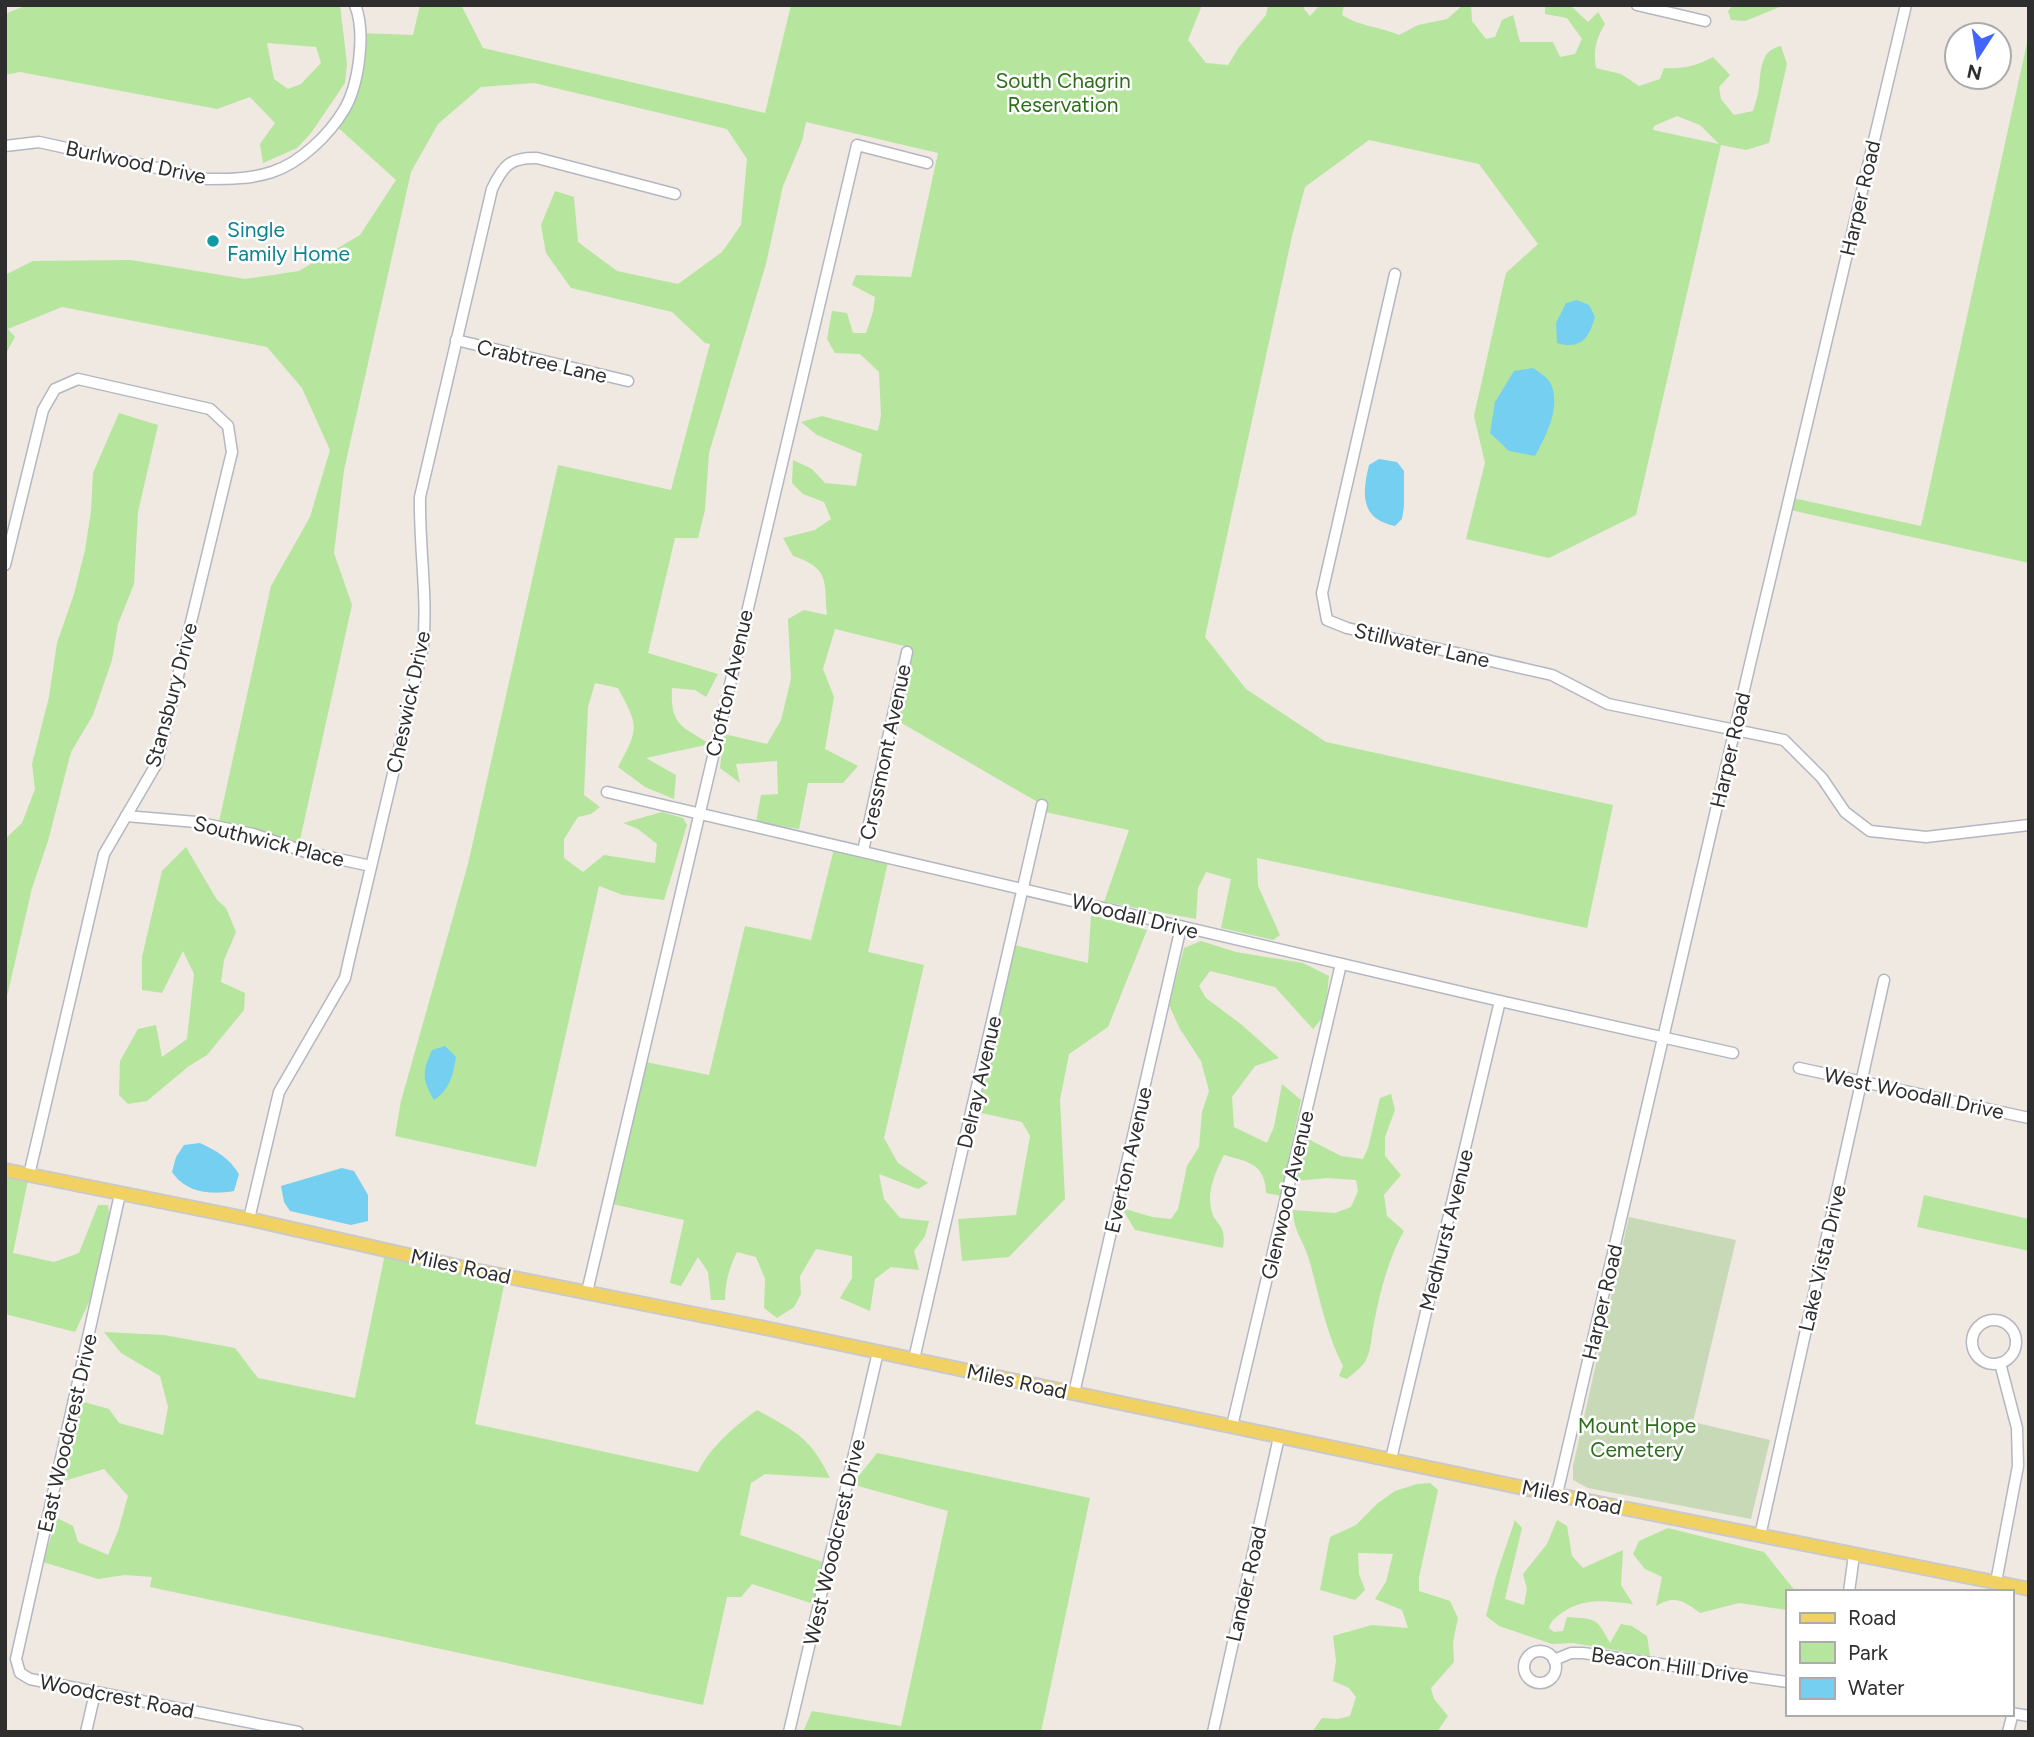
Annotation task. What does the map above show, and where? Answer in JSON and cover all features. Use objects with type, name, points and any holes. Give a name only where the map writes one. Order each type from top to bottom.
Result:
[{"type":"main road","name":"Miles Road","points":[[5,1170],[1279,1437],[2029,1589]]},
{"type":"street","name":"Burlwood Drive","points":[[5,146],[39,142],[207,178],[236,179],[273,172],[303,155],[329,131],[346,108],[361,44],[359,16],[355,5]]},
{"type":"street","points":[[1637,5],[1705,21]]},
{"type":"street","name":"Harper Road","points":[[1557,1494],[1906,5]]},
{"type":"street","name":"Crofton Avenue","points":[[587,1292],[857,145],[927,163]]},
{"type":"street","name":"Cheswick Drive","points":[[249,1219],[279,1092],[345,978],[423,647],[426,612],[420,497],[492,189],[502,168],[522,158],[537,158],[675,194]]},
{"type":"street","name":"Stillwater Lane","points":[[1395,274],[1322,593],[1327,620],[1346,628],[1552,675],[1608,704],[1735,731]]},
{"type":"street","name":"Crabtree Lane","points":[[456,340],[628,381]]},
{"type":"street","name":"Stansbury Drive","points":[[5,565],[43,410],[55,389],[79,379],[210,409],[228,426],[232,452],[157,763],[104,855],[29,1175]]},
{"type":"street","name":"Cressmont Avenue","points":[[863,851],[907,652]]},
{"type":"street","points":[[1735,731],[1784,740],[1822,778],[1845,812],[1870,831],[1926,837],[2029,825]]},
{"type":"street","name":"Woodall Drive","points":[[607,792],[1500,1002],[1664,1037]]},
{"type":"street","name":"Delray Avenue","points":[[914,1359],[1042,804]]},
{"type":"street","name":"Southwick Place","points":[[126,816],[196,822],[253,834],[306,852],[371,866]]},
{"type":"street","name":"Everton Avenue","points":[[1074,1393],[1181,927]]},
{"type":"street","name":"Glenwood Avenue","points":[[1233,1426],[1341,964]]},
{"type":"street","name":"Lake Vista Drive","points":[[1760,1536],[1884,980]]},
{"type":"street","name":"Medhurst Avenue","points":[[1391,1459],[1500,1002]]},
{"type":"street","points":[[1664,1037],[1733,1053]]},
{"type":"street","name":"West Woodall Drive","points":[[1799,1068],[2029,1118]]},
{"type":"street","name":"East Woodcrest Drive","points":[[20,1673],[16,1659],[120,1194]]},
{"type":"street","points":[[1991,1320],[2005,1322],[2011,1327],[2016,1338],[2016,1349],[2000,1363],[1992,1364],[1979,1358],[1972,1346],[1974,1332],[1978,1326],[1991,1320]]},
{"type":"street","name":"West Woodcrest Drive","points":[[789,1732],[878,1352]]},
{"type":"street","points":[[1996,1582],[2018,1466],[2017,1428],[2000,1363]]},
{"type":"street","name":"Lander Road","points":[[1213,1732],[1279,1437]]},
{"type":"street","points":[[1849,1590],[1854,1555]]},
{"type":"street","name":"Beacon Hill Drive","points":[[1554,1660],[1567,1654],[1583,1653],[1786,1682]]},
{"type":"street","name":"Woodcrest Road","points":[[20,1673],[30,1679],[95,1693],[298,1732]]},
{"type":"street","points":[[86,1732],[95,1693]]},
{"type":"green space","points":[[27,5],[340,5],[347,64],[345,83],[311,133],[297,148],[263,163],[260,144],[275,123],[250,97],[217,109],[20,72],[5,75],[5,14]],"holes":[[[267,43],[316,47],[321,63],[301,84],[288,89],[274,79]]]},
{"type":"green space","name":"South Chagrin Reservation","points":[[420,5],[461,5],[483,48],[765,113],[791,5],[1202,5],[1188,40],[1206,63],[1228,65],[1239,47],[1266,15],[1268,5],[1305,5],[1304,9],[1310,16],[1320,5],[1344,5],[1342,15],[1349,19],[1399,35],[1418,25],[1447,19],[1463,5],[1471,5],[1472,21],[1486,39],[1495,37],[1502,20],[1513,15],[1520,42],[1553,42],[1560,57],[1575,54],[1582,39],[1567,18],[1545,14],[1545,7],[1571,6],[1588,22],[1598,12],[1605,24],[1596,45],[1596,68],[1621,74],[1639,86],[1660,79],[1664,68],[1690,66],[1713,57],[1730,75],[1719,87],[1721,99],[1734,115],[1753,111],[1765,57],[1774,48],[1781,46],[1787,64],[1769,143],[1746,150],[1721,145],[1636,515],[1549,558],[1466,539],[1485,463],[1474,416],[1506,273],[1538,244],[1479,164],[1369,140],[1305,187],[1292,236],[1205,637],[1246,689],[1326,742],[1613,805],[1587,928],[1257,858],[1258,886],[1280,935],[1273,940],[1221,928],[1231,879],[1206,872],[1198,888],[1196,919],[1104,902],[1129,830],[1040,811],[1041,804],[893,718],[908,647],[835,629],[823,669],[834,697],[825,749],[858,766],[843,783],[808,783],[799,829],[756,822],[761,795],[778,794],[777,761],[736,764],[740,783],[720,768],[724,734],[767,744],[781,720],[791,679],[788,619],[804,610],[827,615],[823,577],[814,566],[793,556],[783,538],[815,530],[831,519],[824,502],[803,494],[792,483],[793,460],[812,469],[825,483],[856,486],[862,454],[817,435],[801,422],[822,416],[878,431],[881,415],[879,372],[860,354],[835,353],[827,339],[832,311],[847,313],[853,333],[866,333],[875,297],[852,285],[856,275],[911,277],[938,153],[806,122],[802,141],[783,186],[766,264],[709,453],[705,510],[698,538],[675,538],[648,653],[718,674],[706,697],[695,690],[672,688],[673,710],[679,723],[710,744],[646,758],[676,775],[674,799],[645,787],[618,767],[630,744],[634,728],[630,711],[618,688],[595,683],[588,707],[584,795],[600,807],[591,814],[578,817],[564,839],[564,858],[583,872],[604,855],[655,863],[657,844],[638,829],[623,823],[662,812],[683,818],[687,825],[664,900],[623,895],[599,886],[536,1167],[395,1136],[401,1101],[468,864],[558,465],[671,490],[710,344],[705,343],[672,312],[571,288],[546,253],[541,225],[555,191],[574,197],[578,242],[617,271],[678,284],[722,252],[741,225],[747,159],[727,129],[534,83],[481,87],[438,124],[411,172],[344,470],[334,553],[352,605],[298,849],[218,826],[271,586],[310,517],[330,450],[302,388],[267,347],[62,307],[8,329],[15,337],[5,355],[5,275],[33,261],[131,260],[245,279],[299,271],[360,235],[396,180],[334,124],[346,108],[360,33],[413,35]],"holes":[[[1677,116],[1700,125],[1719,144],[1653,130],[1654,126]]]},
{"type":"green space","points":[[1733,5],[1785,5],[1745,21],[1731,20],[1728,11]]},
{"type":"green space","points":[[2029,34],[2029,563],[1790,510],[1793,498],[1921,526]]},
{"type":"green space","points":[[119,413],[158,425],[138,512],[134,584],[118,624],[112,660],[93,715],[71,752],[48,841],[32,888],[6,1001],[5,1020],[5,839],[22,823],[35,789],[32,764],[49,697],[57,643],[74,594],[85,550],[93,473]]},
{"type":"green space","points":[[835,845],[889,857],[868,952],[924,965],[884,1138],[898,1163],[928,1183],[918,1189],[879,1174],[884,1199],[900,1218],[929,1221],[925,1236],[914,1251],[919,1270],[891,1267],[875,1279],[870,1311],[840,1298],[852,1278],[852,1256],[816,1249],[800,1276],[801,1294],[794,1307],[777,1318],[764,1308],[765,1279],[756,1257],[737,1252],[728,1276],[725,1300],[711,1300],[708,1272],[698,1257],[681,1286],[670,1283],[684,1220],[608,1203],[641,1061],[709,1075],[745,926],[811,940]]},
{"type":"green space","points":[[186,847],[217,900],[226,908],[236,932],[224,960],[221,982],[245,993],[244,1010],[207,1055],[189,1066],[147,1101],[128,1104],[119,1095],[120,1061],[138,1029],[156,1025],[162,1057],[187,1039],[194,974],[183,951],[162,993],[142,990],[142,957],[162,871]]},
{"type":"green space","points":[[1091,915],[1147,930],[1108,1027],[1069,1054],[1060,1100],[1065,1199],[1009,1257],[962,1261],[958,1219],[1016,1215],[1030,1136],[1022,1122],[972,1111],[1010,944],[1088,963]]},
{"type":"green space","points":[[1201,941],[1236,952],[1303,963],[1329,976],[1325,1015],[1313,1029],[1275,987],[1210,971],[1199,986],[1206,998],[1279,1058],[1255,1066],[1232,1097],[1234,1127],[1267,1143],[1274,1127],[1282,1084],[1301,1100],[1281,1196],[1266,1193],[1262,1175],[1254,1165],[1224,1155],[1210,1194],[1213,1214],[1222,1228],[1223,1248],[1135,1230],[1122,1208],[1152,1217],[1171,1219],[1178,1209],[1187,1166],[1199,1147],[1202,1112],[1209,1091],[1201,1061],[1180,1029],[1169,1005],[1184,948]]},
{"type":"green space","points":[[1391,1094],[1395,1110],[1385,1137],[1385,1156],[1401,1175],[1384,1195],[1387,1216],[1404,1231],[1385,1276],[1368,1355],[1362,1366],[1347,1379],[1339,1376],[1343,1366],[1327,1326],[1308,1256],[1294,1223],[1293,1210],[1335,1213],[1351,1207],[1358,1191],[1356,1180],[1327,1178],[1296,1181],[1302,1139],[1310,1140],[1341,1156],[1363,1159],[1380,1098]]},
{"type":"green space","points":[[5,1170],[29,1175],[13,1253],[54,1262],[79,1253],[98,1205],[108,1205],[109,1214],[90,1300],[75,1332],[5,1314]]},
{"type":"green space","points":[[1924,1195],[2029,1219],[2029,1251],[1917,1227]]},
{"type":"green space","name":"Mount Hope Cemetery","points":[[1629,1217],[1736,1240],[1693,1422],[1770,1440],[1751,1519],[1588,1488],[1573,1480],[1573,1466]]},
{"type":"green space","points":[[386,1249],[506,1276],[475,1424],[698,1472],[717,1445],[757,1410],[801,1437],[816,1453],[830,1478],[765,1474],[751,1483],[740,1535],[823,1562],[814,1604],[752,1584],[741,1597],[727,1597],[703,1705],[150,1587],[152,1577],[125,1575],[98,1579],[43,1562],[57,1518],[73,1526],[78,1542],[108,1555],[128,1496],[104,1469],[64,1481],[80,1401],[109,1409],[119,1423],[163,1435],[168,1407],[160,1376],[121,1353],[104,1332],[164,1335],[235,1348],[258,1378],[355,1398]]},
{"type":"green space","points":[[877,1453],[1090,1498],[1041,1732],[803,1732],[812,1711],[901,1726],[948,1511],[858,1486],[858,1477]]},
{"type":"green space","points":[[1430,1483],[1438,1490],[1419,1577],[1419,1591],[1450,1601],[1458,1618],[1453,1642],[1454,1662],[1431,1688],[1434,1699],[1448,1716],[1437,1732],[1312,1732],[1322,1718],[1338,1719],[1350,1716],[1356,1697],[1349,1688],[1333,1681],[1336,1661],[1333,1636],[1372,1625],[1408,1628],[1402,1610],[1375,1599],[1386,1582],[1393,1554],[1358,1553],[1359,1574],[1365,1590],[1355,1600],[1320,1590],[1330,1537],[1356,1525],[1378,1503],[1395,1491]]},
{"type":"green space","points":[[1515,1520],[1522,1528],[1505,1599],[1524,1605],[1527,1589],[1523,1574],[1547,1544],[1557,1520],[1567,1526],[1572,1556],[1583,1568],[1623,1550],[1621,1585],[1633,1604],[1597,1601],[1580,1604],[1558,1615],[1549,1628],[1554,1632],[1563,1631],[1567,1617],[1590,1619],[1598,1624],[1610,1643],[1621,1624],[1632,1626],[1647,1636],[1650,1656],[1573,1643],[1552,1644],[1499,1626],[1486,1616]]},
{"type":"green space","points":[[1668,1528],[1764,1552],[1794,1590],[1786,1590],[1786,1610],[1739,1603],[1700,1613],[1679,1600],[1656,1606],[1662,1577],[1645,1569],[1633,1554],[1639,1541]]},
{"type":"water","points":[[1577,300],[1589,305],[1595,317],[1590,331],[1578,343],[1557,343],[1556,323],[1566,303]]},
{"type":"water","points":[[1533,368],[1550,382],[1554,401],[1551,420],[1535,456],[1509,451],[1490,433],[1495,402],[1514,371]]},
{"type":"water","points":[[1379,459],[1397,462],[1404,471],[1402,519],[1395,526],[1375,518],[1366,504],[1365,486],[1369,465]]},
{"type":"water","points":[[445,1046],[456,1057],[455,1064],[447,1086],[434,1100],[425,1081],[426,1064],[432,1050]]},
{"type":"water","points":[[200,1143],[222,1156],[235,1168],[239,1174],[234,1191],[200,1191],[184,1184],[172,1172],[176,1157],[184,1145]]},
{"type":"water","points":[[342,1168],[354,1171],[368,1195],[368,1221],[351,1225],[290,1211],[284,1202],[281,1186]]},
{"type":"place","name":"Single Family Home","points":[[213,241]]}]
